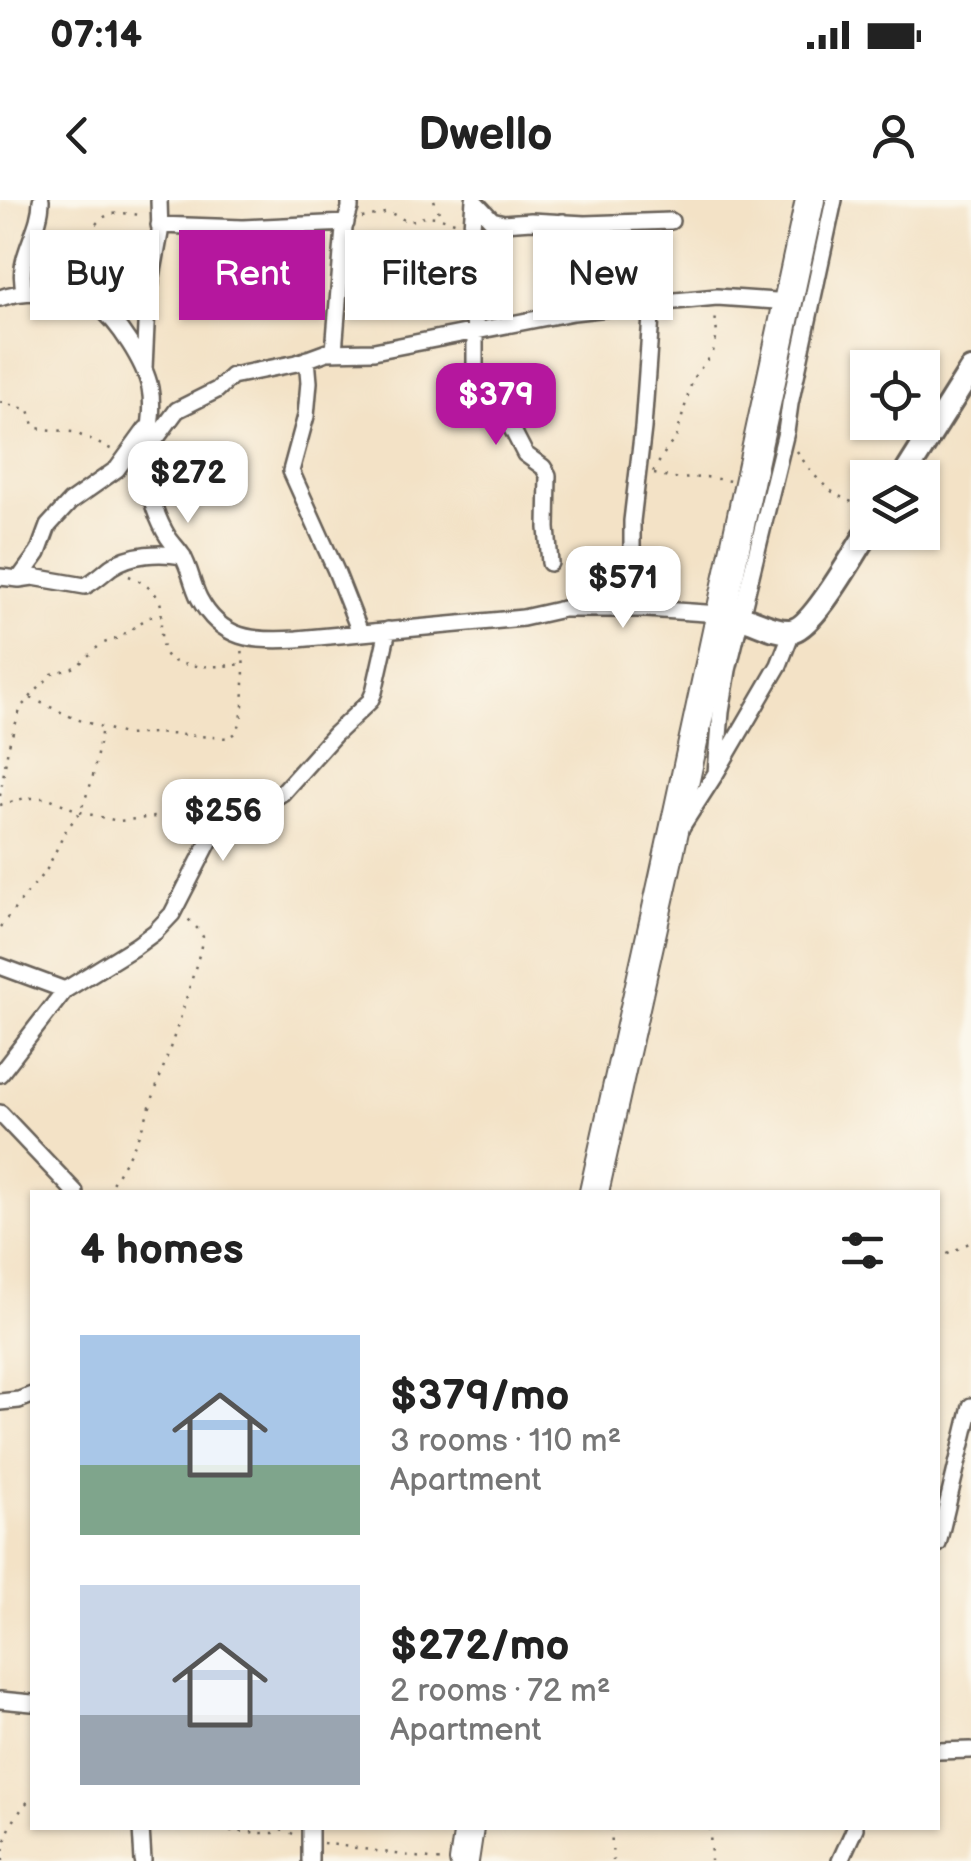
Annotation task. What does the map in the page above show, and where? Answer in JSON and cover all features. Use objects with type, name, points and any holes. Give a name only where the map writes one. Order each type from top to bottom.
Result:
[{"type":"highway","points":[[594,1190],[652,924],[731,615],[750,479],[815,201]]},
{"type":"highway","points":[[464,1861],[468,1830]]},
{"type":"street","points":[[25,292],[22,270],[39,220],[40,200]]},
{"type":"street","points":[[159,200],[144,369],[152,409],[146,452],[147,481],[160,523],[183,556],[204,605],[218,624],[234,634],[270,640],[524,618],[563,609],[731,615],[792,632],[802,628],[816,613],[856,550]]},
{"type":"street","points":[[334,351],[350,200]]},
{"type":"street","points":[[474,201],[495,222],[672,221]]},
{"type":"street","points":[[474,201],[469,266],[475,373],[525,454],[548,475],[546,528],[550,564]]},
{"type":"street","points":[[716,773],[731,615],[786,432],[815,201]]},
{"type":"street","points":[[159,222],[243,228],[346,223]]},
{"type":"street","points":[[561,230],[562,222]]},
{"type":"street","points":[[0,298],[30,292]]},
{"type":"street","points":[[673,301],[721,298],[790,302]]},
{"type":"street","points":[[146,452],[177,410],[217,390],[232,376],[296,364],[334,351],[374,350],[533,319]]},
{"type":"street","points":[[110,320],[144,369]]},
{"type":"street","points":[[563,609],[588,595],[608,576],[626,573],[632,563],[632,521],[653,320]]},
{"type":"street","points":[[307,359],[306,416],[291,471],[360,632]]},
{"type":"street","points":[[914,460],[971,370]]},
{"type":"street","points":[[19,579],[38,553],[48,526],[70,502],[118,469],[150,424]]},
{"type":"street","points":[[0,577],[33,577],[85,586],[113,565],[130,558],[183,556]]},
{"type":"street","points":[[0,1074],[66,990],[155,932],[175,908],[213,834],[282,793],[370,702],[388,630]]},
{"type":"street","points":[[674,838],[779,664],[792,632]]},
{"type":"street","points":[[0,966],[66,990]]},
{"type":"street","points":[[0,1113],[73,1190]]},
{"type":"street","points":[[0,1402],[30,1396]]},
{"type":"street","points":[[940,1536],[971,1406]]},
{"type":"street","points":[[0,1700],[30,1703]]},
{"type":"street","points":[[940,1750],[971,1750]]},
{"type":"street","points":[[141,1830],[143,1861]]},
{"type":"street","points":[[840,1861],[854,1830]]},
{"type":"street","points":[[310,1834],[310,1861]]},
{"type":"path","points":[[434,200],[442,218]]},
{"type":"path","points":[[89,230],[98,220],[114,213],[126,212],[159,222]]},
{"type":"path","points":[[346,223],[384,212],[406,221],[426,216],[473,224]]},
{"type":"path","points":[[670,230],[672,221]]},
{"type":"path","points":[[721,298],[714,314],[713,352],[694,377],[676,439],[651,474],[680,479],[750,479]]},
{"type":"path","points":[[0,402],[30,410],[35,428],[74,432],[125,456]]},
{"type":"path","points":[[786,432],[810,472],[826,488],[850,500]]},
{"type":"path","points":[[98,578],[116,572],[140,580],[158,598],[162,606],[164,652],[177,663],[244,664]]},
{"type":"path","points":[[0,796],[20,707],[52,674],[73,669],[101,644],[161,615]]},
{"type":"path","points":[[31,698],[76,719],[128,735],[230,737],[241,721],[244,664],[234,634]]},
{"type":"path","points":[[0,928],[47,870],[66,830],[80,812],[92,781],[102,728]]},
{"type":"path","points":[[0,805],[36,796],[118,821],[200,812],[224,824]]},
{"type":"path","points":[[108,1190],[146,1118],[200,955],[200,931],[175,908]]},
{"type":"path","points":[[940,1259],[971,1242]]},
{"type":"path","points":[[3,1861],[9,1828],[30,1800]]},
{"type":"path","points":[[218,1830],[279,1830]]},
{"type":"path","points":[[611,1830],[613,1861]]},
{"type":"path","points":[[710,1830],[712,1861]]},
{"type":"path","points":[[310,1834],[336,1846],[445,1861]]}]
